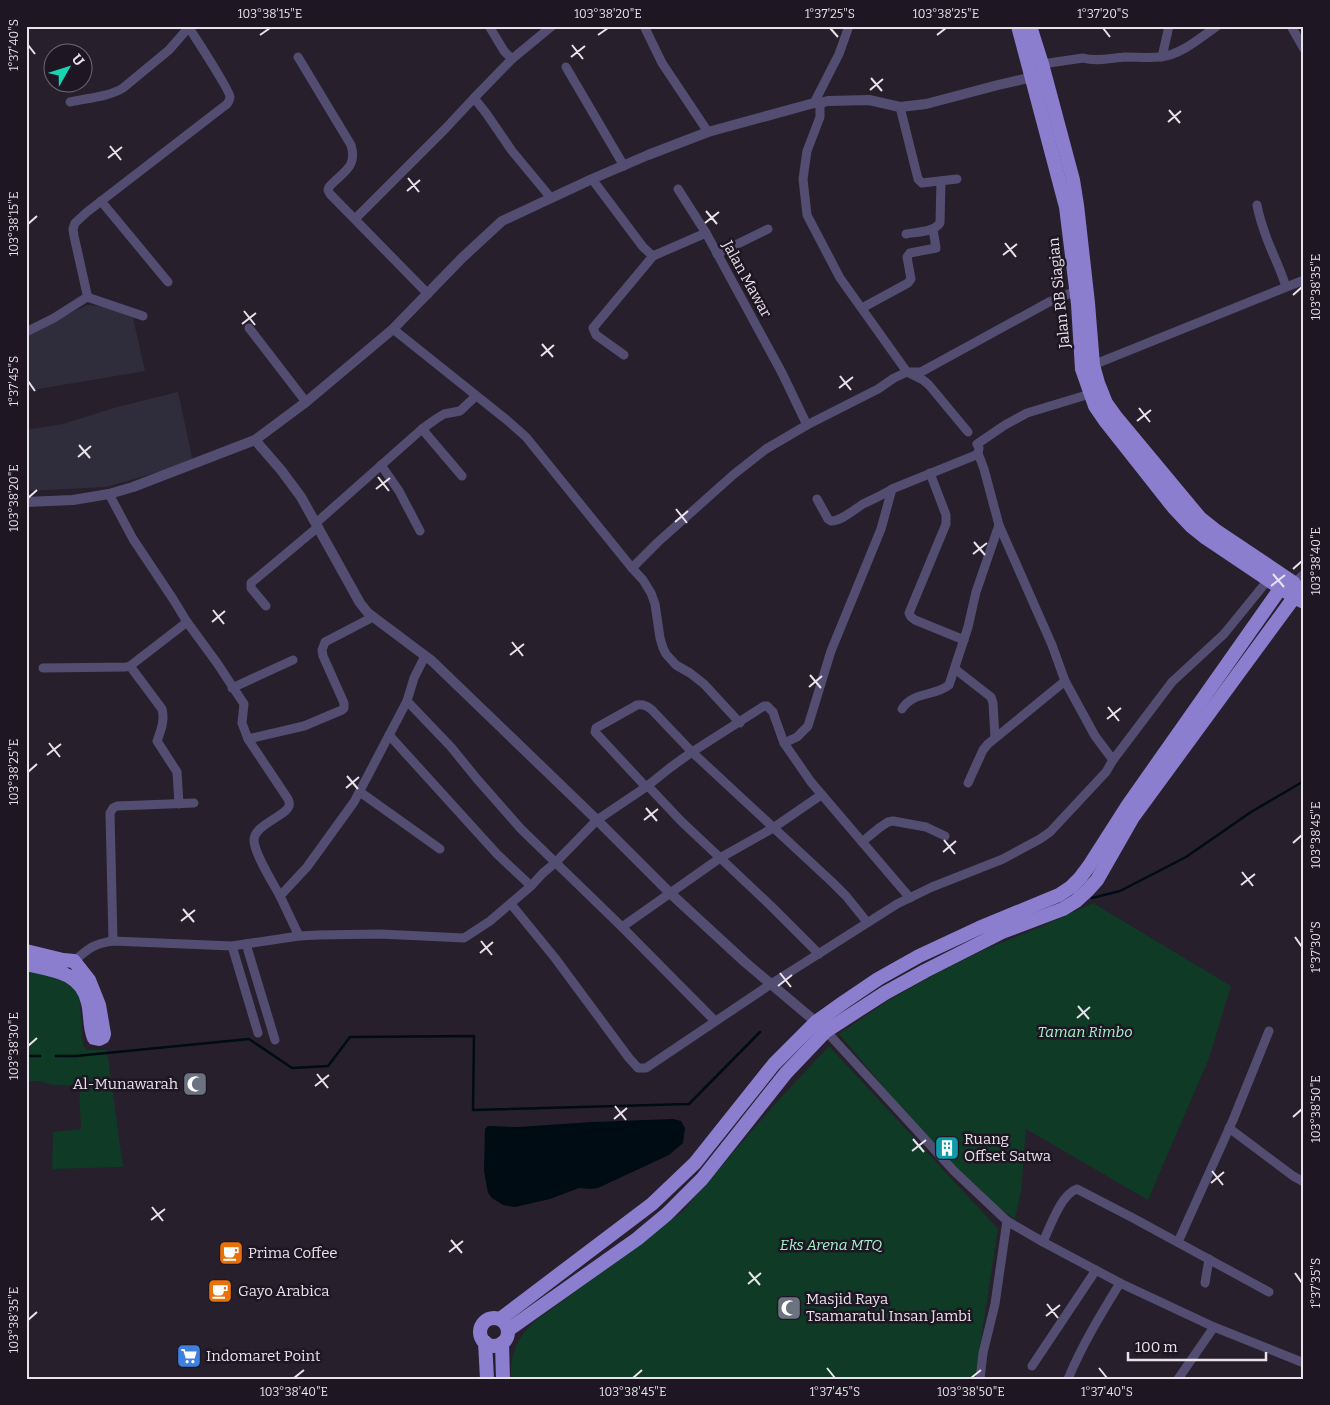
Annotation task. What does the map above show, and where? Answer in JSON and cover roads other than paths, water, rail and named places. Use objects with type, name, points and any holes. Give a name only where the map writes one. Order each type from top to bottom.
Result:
[{"type":"highway","name":"Jalan RB Siagian","points":[[1018,26],[1066,207],[1076,291],[1082,369],[1090,394],[1095,406],[1106,422],[1174,508],[1195,522]]},
{"type":"highway","name":"Jalan RB Siagian","points":[[1030,26],[1042,64],[1078,205],[1093,365],[1098,383],[1106,403],[1195,522]]},
{"type":"highway","points":[[1195,522],[1206,538],[1268,580],[1296,588]]},
{"type":"highway","points":[[1195,522],[1215,530],[1296,588]]},
{"type":"highway","points":[[485,1342],[494,1346],[504,1331],[637,1239],[667,1214],[702,1179],[821,1027],[844,1002],[878,979],[919,956],[979,928],[1059,895],[1071,887],[1089,866],[1128,805],[1296,588]]},
{"type":"highway","points":[[821,1027],[925,970],[1002,932],[1063,909],[1088,890],[1097,880],[1133,817],[1296,588]]},
{"type":"highway","points":[[919,956],[925,970]]},
{"type":"highway","points":[[28,958],[74,961],[89,980],[99,1005],[103,1037],[95,1039],[92,1034],[88,1003],[84,989],[78,982],[28,958]]},
{"type":"highway","points":[[487,1379],[485,1342],[480,1334],[480,1330],[483,1323],[490,1318],[504,1331],[503,1379]]},
{"type":"street","points":[[70,102],[122,88],[168,50],[188,26],[226,88],[230,99],[227,104],[101,200],[75,223],[73,229],[87,298]]},
{"type":"street","points":[[489,26],[504,51],[512,60]]},
{"type":"street","points":[[355,219],[512,60],[552,26]]},
{"type":"street","points":[[644,26],[662,63],[708,132]]},
{"type":"street","points":[[849,26],[839,54],[817,103],[820,118],[807,151],[803,179],[807,215],[840,278],[907,372],[929,385],[968,432]]},
{"type":"street","points":[[1162,57],[1169,26]]},
{"type":"street","points":[[1042,64],[1083,58],[1099,60],[1125,57],[1162,57],[1189,46],[1217,26]]},
{"type":"street","points":[[1291,26],[1304,50]]},
{"type":"street","points":[[298,57],[351,145],[353,152],[351,165],[328,190],[335,200],[428,294]]},
{"type":"street","points":[[566,67],[624,166]]},
{"type":"street","points":[[26,502],[73,500],[109,494],[133,487],[255,440],[306,402],[393,329],[462,258],[502,221],[592,178],[708,132],[817,103],[869,100],[900,107],[926,104],[1033,77]]},
{"type":"street","points":[[474,98],[512,151],[551,198]]},
{"type":"street","points":[[900,107],[918,179],[922,183],[957,179]]},
{"type":"street","points":[[592,178],[643,246],[653,256],[593,328],[596,334],[624,355]]},
{"type":"street","points":[[906,234],[938,227],[940,223],[941,181]]},
{"type":"street","points":[[678,189],[706,233]]},
{"type":"street","points":[[101,200],[168,282]]},
{"type":"street","points":[[1257,205],[1267,241],[1286,286]]},
{"type":"street","points":[[862,308],[908,283],[910,279],[907,256],[910,253],[936,248],[933,229]]},
{"type":"street","points":[[716,254],[768,230]]},
{"type":"street","name":"Jalan Mawar","points":[[653,256],[706,233],[782,373],[807,425]]},
{"type":"street","points":[[1093,365],[1304,280]]},
{"type":"street","points":[[632,568],[658,542],[766,448],[878,389],[894,378],[907,372],[921,372],[1049,302],[1076,291]]},
{"type":"street","points":[[26,332],[87,298],[143,316]]},
{"type":"street","points":[[249,328],[306,402]]},
{"type":"street","points":[[393,329],[526,437],[643,580],[655,604],[662,648],[666,654],[676,665],[704,684],[740,722]]},
{"type":"street","points":[[1090,394],[1027,413],[977,444],[999,525],[1045,627],[1066,682],[1095,736],[1113,760]]},
{"type":"street","points":[[266,606],[252,588],[251,583],[422,429],[444,414],[460,411],[476,396]]},
{"type":"street","points":[[422,429],[462,476]]},
{"type":"street","points":[[255,440],[301,497],[360,603],[368,613],[432,661],[670,893],[746,964],[821,1027],[954,1171],[1007,1221],[1120,1283],[1214,1326],[1304,1363]]},
{"type":"street","points":[[817,499],[828,519],[834,521],[892,489],[976,455],[978,452]]},
{"type":"street","points":[[381,465],[399,491],[420,531]]},
{"type":"street","points":[[930,473],[946,515],[946,524],[909,613],[915,620],[964,640]]},
{"type":"street","points":[[784,743],[797,737],[808,726],[831,651],[881,529],[892,489]]},
{"type":"street","points":[[109,494],[133,539],[187,622],[217,662],[244,704],[242,723],[248,739],[290,802],[288,809],[257,831],[254,838],[257,852],[299,936]]},
{"type":"street","points":[[902,709],[910,699],[949,685],[964,640],[976,592],[999,525]]},
{"type":"street","points":[[511,904],[555,958],[638,1068],[644,1069],[867,922],[932,887],[1003,859],[1045,836],[1106,772],[1172,682],[1224,634],[1268,580]]},
{"type":"street","points":[[248,739],[304,726],[342,710],[344,703],[324,656],[323,646],[325,642],[373,617]]},
{"type":"street","points":[[43,668],[122,668],[130,666],[187,622]]},
{"type":"street","points":[[280,896],[307,867],[360,792],[407,700],[424,656]]},
{"type":"street","points":[[232,688],[293,660]]},
{"type":"street","points":[[130,666],[162,709],[161,730],[157,741],[177,772],[179,804]]},
{"type":"street","points":[[955,669],[991,697],[995,738]]},
{"type":"street","points":[[968,783],[983,750],[995,738],[1066,682]]},
{"type":"street","points":[[407,700],[451,747],[516,823],[715,1021]]},
{"type":"street","points":[[819,954],[680,821],[596,734],[596,728],[637,705],[646,705],[692,752],[846,896],[867,922]]},
{"type":"street","points":[[74,961],[88,948],[98,943],[113,941],[232,946],[299,936],[380,934],[464,938],[477,931],[511,904],[597,820],[692,752],[762,707],[767,706],[776,718],[784,743],[810,782],[910,898]]},
{"type":"street","points":[[389,735],[497,854],[531,886]]},
{"type":"street","points":[[360,792],[440,849]]},
{"type":"street","points":[[622,927],[720,858],[773,828],[821,795]]},
{"type":"street","points":[[113,941],[110,813],[117,806],[194,803]]},
{"type":"street","points":[[862,842],[879,828],[893,821],[926,827],[945,836]]},
{"type":"street","points":[[246,944],[275,1040]]},
{"type":"street","points":[[232,946],[258,1033]]},
{"type":"street","points":[[1178,1242],[1229,1128],[1269,1031]]},
{"type":"street","points":[[1229,1128],[1293,1176],[1304,1182]]},
{"type":"street","points":[[1043,1242],[1065,1198],[1071,1192],[1077,1190],[1269,1292]]},
{"type":"street","points":[[980,1379],[995,1304],[1007,1221]]},
{"type":"street","points":[[1204,1283],[1209,1259]]},
{"type":"street","points":[[1032,1366],[1096,1270]]},
{"type":"street","points":[[1068,1379],[1091,1331],[1120,1283]]},
{"type":"street","points":[[1178,1379],[1214,1326]]},
{"type":"waterway","points":[[1092,898],[1120,891],[1186,857],[1251,812],[1304,781]]},
{"type":"waterway","points":[[56,1056],[76,1056],[249,1039],[292,1068],[328,1066],[350,1037],[474,1036],[473,1110],[689,1104],[760,1032]]},
{"type":"waterway","points":[[26,1056],[40,1056]]},
{"type":"place","name":"Al-Munawarah","points":[[195,1084]]},
{"type":"place","name":"Ruang Offset Satwa","points":[[947,1148]]},
{"type":"place","name":"Prima Coffee","points":[[231,1253]]},
{"type":"place","name":"Gayo Arabica","points":[[220,1291]]},
{"type":"place","name":"Masjid Raya Tsamaratul Insan Jambi","points":[[789,1308]]},
{"type":"place","name":"Indomaret Point","points":[[189,1356]]},
{"type":"park label","name":"Taman Rimbo","points":[[1085,1032]]},
{"type":"park label","name":"Eks Arena MTQ","points":[[831,1245]]}]
